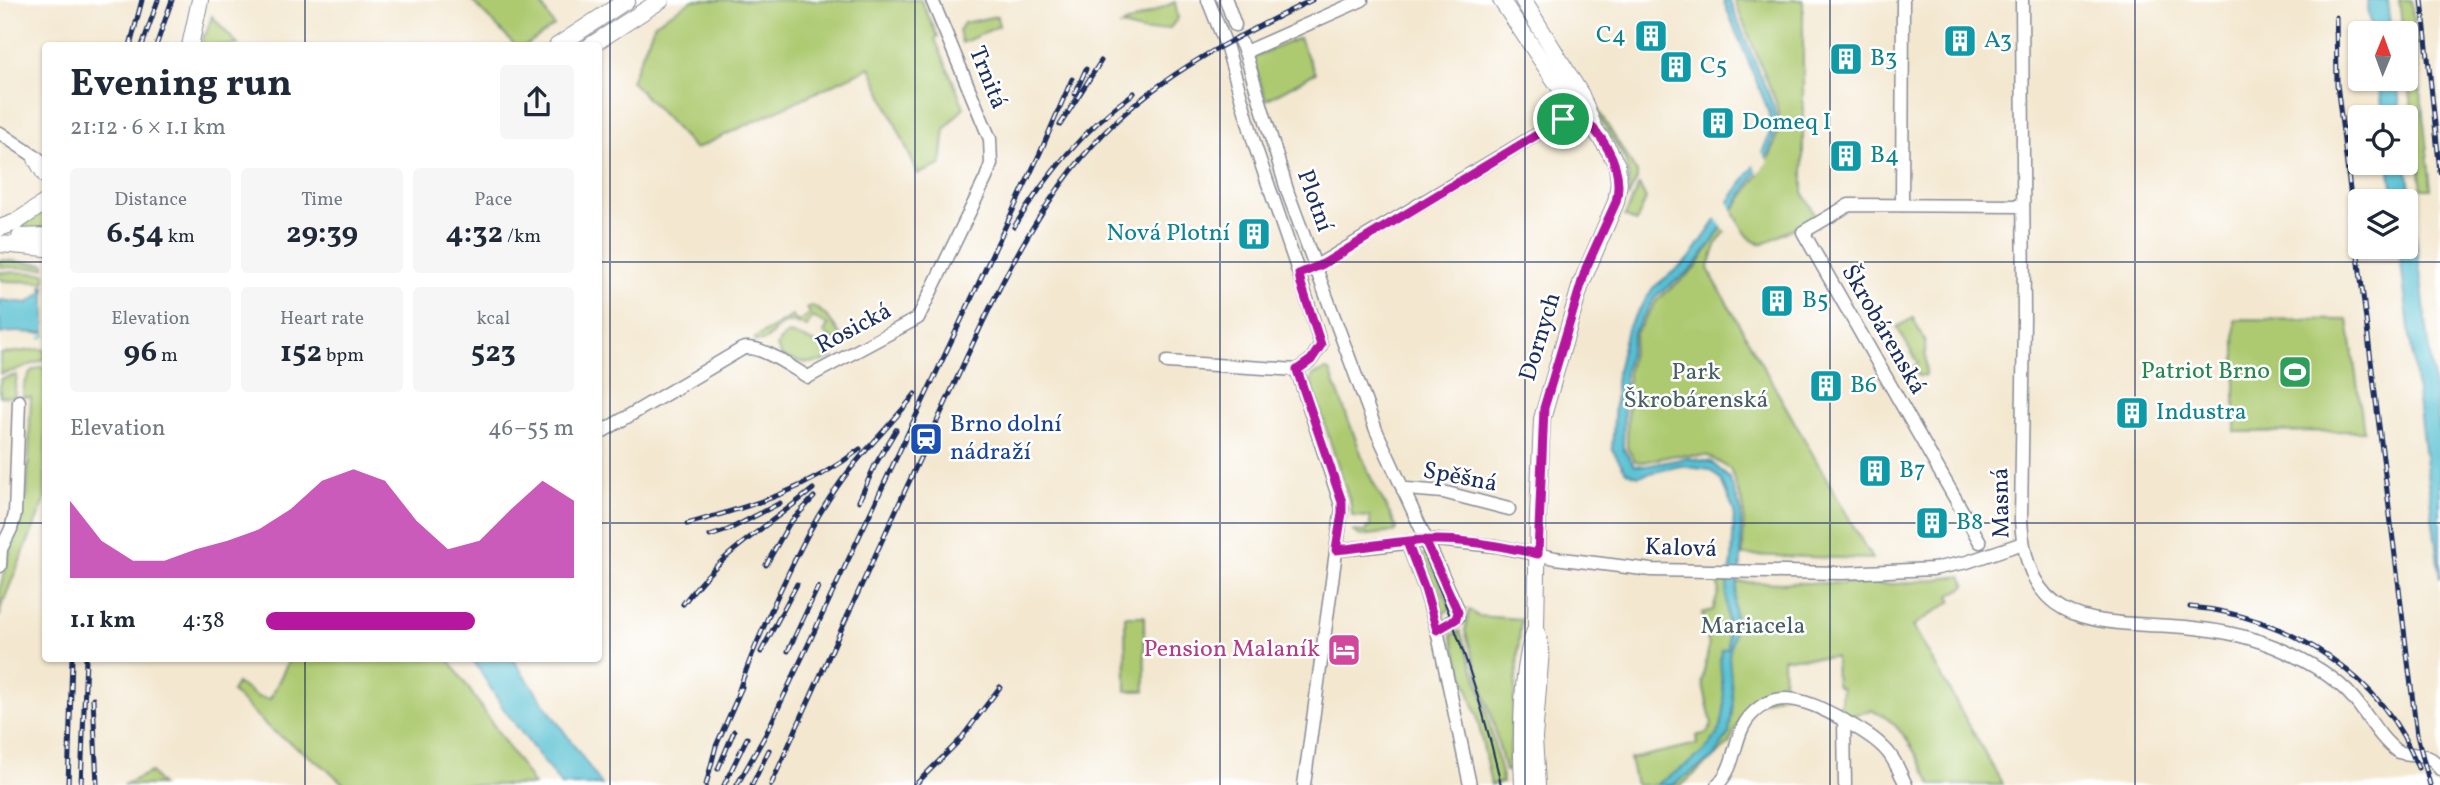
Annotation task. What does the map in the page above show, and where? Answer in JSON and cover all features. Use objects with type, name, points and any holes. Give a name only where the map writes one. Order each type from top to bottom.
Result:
[{"type":"main road","points":[[191,42],[200,0]]},
{"type":"main road","points":[[563,42],[627,0]]},
{"type":"main road","points":[[596,42],[661,0]]},
{"type":"main road","name":"Dornych","points":[[1501,0],[1576,111],[1592,125]]},
{"type":"main road","name":"Dornych","points":[[1523,0],[1581,95],[1592,125],[1615,161],[1619,174],[1616,202],[1581,284],[1544,408],[1536,628],[1541,650],[1534,738],[1537,785]]},
{"type":"main road","points":[[0,228],[16,222],[42,201]]},
{"type":"main road","points":[[0,238],[42,236]]},
{"type":"main road","points":[[0,244],[42,248]]},
{"type":"main road","points":[[1523,785],[1524,699],[1529,649],[1536,628]]},
{"type":"street","name":"Trnitá","points":[[932,0],[988,134]]},
{"type":"street","name":"Plotní","points":[[1208,0],[1227,48],[1266,181],[1321,345],[1311,360],[1297,370]]},
{"type":"street","points":[[1226,0],[1235,25]]},
{"type":"street","name":"Plotní","points":[[1362,0],[1243,47],[1280,167],[1379,439],[1458,612],[1456,619],[1437,630]]},
{"type":"street","points":[[1902,205],[1903,0]]},
{"type":"street","name":"Masná","points":[[2022,0],[2021,520],[2023,544],[2031,574],[2040,589],[2061,608],[2096,620],[2123,625],[2212,629],[2275,647],[2319,670],[2344,688],[2398,752],[2428,757],[2436,762],[2440,769]]},
{"type":"street","points":[[1299,274],[1316,268],[1576,111]]},
{"type":"street","points":[[0,134],[41,162]]},
{"type":"street","name":"Rosická","points":[[602,432],[747,347],[757,349],[808,377],[918,318],[989,171],[992,155],[988,134]]},
{"type":"street","name":"Škrobárenská","points":[[1980,542],[1803,232],[1849,205],[2023,206]]},
{"type":"street","points":[[1167,362],[1297,370],[1342,502],[1304,785]]},
{"type":"street","points":[[0,566],[1,549],[15,514],[19,401]]},
{"type":"street","name":"Spěšná","points":[[1403,490],[1452,494],[1509,509]]},
{"type":"street","name":"Kalová","points":[[1336,550],[1425,540],[1496,546],[1631,568],[1750,573],[1864,573],[1922,570],[1967,562],[2023,544]]},
{"type":"street","points":[[1407,542],[1437,630],[1470,785]]},
{"type":"street","points":[[1717,785],[1729,771],[1742,725],[1753,712],[1770,701],[1786,698],[1809,702],[1868,735],[1886,749],[1906,785]]},
{"type":"street","points":[[1844,721],[1845,785]]},
{"type":"green space","points":[[471,0],[539,0],[554,26],[530,42],[512,42]]},
{"type":"green space","points":[[693,0],[921,0],[964,107],[945,129],[941,165],[918,174],[870,67],[695,149],[631,81],[655,23]]},
{"type":"green space","points":[[1734,0],[1803,0],[1803,192],[1816,216],[1764,244],[1749,237],[1733,211],[1768,160],[1774,147],[1778,118],[1776,102]]},
{"type":"green space","points":[[2399,0],[2411,0],[2413,21],[2402,21]]},
{"type":"green space","points":[[1175,2],[1178,18],[1170,28],[1146,32],[1121,26]]},
{"type":"green space","points":[[212,16],[235,42],[202,42],[203,35],[206,34]]},
{"type":"green space","points":[[997,16],[999,26],[962,43],[959,31],[964,23]]},
{"type":"green space","points":[[1299,38],[1315,73],[1266,100],[1253,60],[1256,56]]},
{"type":"green space","points":[[2418,66],[2431,189],[2422,189],[2418,156],[2418,105],[2412,105],[2410,91],[2418,91]]},
{"type":"green space","points":[[1579,79],[1637,173],[1628,198],[1629,177],[1625,160],[1576,80]]},
{"type":"green space","points":[[1639,185],[1646,199],[1636,222],[1625,216]]},
{"type":"green space","points":[[42,210],[42,233],[15,232]]},
{"type":"green space","name":"Park Škrobárenská","points":[[1722,227],[1725,232],[1717,243],[1708,269],[1872,559],[1743,555],[1744,508],[1730,469],[1708,456],[1676,455],[1644,462],[1635,461],[1627,448],[1628,371],[1636,333],[1658,299],[1696,268]]},
{"type":"green space","points":[[0,260],[42,264],[42,268],[0,267]]},
{"type":"green space","points":[[0,272],[42,273],[42,282],[0,279]]},
{"type":"green space","points":[[812,306],[830,320],[842,342],[836,342],[824,333],[828,325],[812,317],[807,327],[786,323],[768,339],[754,341],[792,316],[797,322],[810,314],[807,308]]},
{"type":"green space","points":[[1913,318],[1925,342],[1926,375],[1918,376],[1913,367],[1918,363],[1897,327]]},
{"type":"green space","name":"Patriot Brno","points":[[2235,319],[2348,320],[2364,431],[2235,432]]},
{"type":"green space","points":[[788,334],[820,345],[833,357],[821,362],[807,362],[782,356],[777,347],[780,340]]},
{"type":"green space","points":[[41,349],[42,360],[0,374],[0,354]]},
{"type":"green space","points":[[42,368],[42,507],[1,607],[0,617],[0,588],[18,523],[20,498],[27,498],[31,397],[23,397],[24,385],[31,371]]},
{"type":"green space","points":[[1330,371],[1368,472],[1395,524],[1394,532],[1360,536],[1352,531],[1366,532],[1366,528],[1370,528],[1370,517],[1352,516],[1351,505],[1311,382],[1313,375]]},
{"type":"green space","points":[[17,375],[14,397],[0,396],[0,379]]},
{"type":"green space","points":[[1427,553],[1451,609],[1443,613],[1444,618],[1438,621],[1418,558]]},
{"type":"green space","name":"Mariacela","points":[[1961,576],[1966,586],[1949,596],[1952,601],[1913,626],[2003,785],[1932,785],[1915,752],[1892,722],[1871,710],[1848,717],[1840,712],[1842,688],[1836,685],[1835,657],[1783,658],[1784,694],[1754,705],[1740,719],[1729,744],[1682,785],[1636,785],[1630,759],[1697,744],[1696,736],[1707,733],[1712,724],[1702,681],[1709,646],[1702,613],[1713,610],[1719,590],[1718,582],[1898,584]]},
{"type":"green space","points":[[1469,610],[1478,616],[1521,619],[1508,771],[1505,771],[1465,631]]},
{"type":"green space","points":[[1125,616],[1144,616],[1145,691],[1126,691]]},
{"type":"green space","points":[[1460,631],[1483,697],[1503,782],[1491,785],[1477,716],[1451,635]]},
{"type":"green space","points":[[288,662],[451,662],[534,785],[345,785],[326,768],[270,729],[232,692],[237,683],[258,697],[270,699]]},
{"type":"green space","points":[[151,772],[161,785],[123,785]]},
{"type":"water","points":[[1723,0],[1729,0],[1773,105],[1777,124],[1770,151],[1713,241],[1693,268],[1656,296],[1634,332],[1625,371],[1623,448],[1634,465],[1646,466],[1686,458],[1711,462],[1729,478],[1741,509],[1741,563],[1734,603],[1735,626],[1729,656],[1733,704],[1729,734],[1713,758],[1672,785],[1656,785],[1704,751],[1713,741],[1723,715],[1720,656],[1721,650],[1728,648],[1726,592],[1732,563],[1734,511],[1721,480],[1710,470],[1680,466],[1638,476],[1626,472],[1612,449],[1617,371],[1627,329],[1653,288],[1689,259],[1753,167],[1770,132],[1769,112]]},
{"type":"water","points":[[2367,0],[2387,0],[2390,21],[2370,21]]},
{"type":"water","points":[[2380,91],[2398,91],[2400,105],[2382,105]]},
{"type":"water","points":[[2391,175],[2408,175],[2410,189],[2392,189]]},
{"type":"water","points":[[2418,255],[2440,434],[2440,579],[2400,259],[2418,259]]},
{"type":"water","points":[[42,293],[42,333],[0,334],[0,300],[28,303]]},
{"type":"water","points":[[474,662],[515,662],[602,785],[561,785],[503,708]]},
{"type":"pier","points":[[1760,149],[1768,161],[1759,174],[1752,162]]},
{"type":"pier","points":[[1727,200],[1734,213],[1724,230],[1715,216]]},
{"type":"tram line","points":[[1418,540],[1466,660],[1501,785]]},
{"type":"railway","points":[[131,42],[142,0]]},
{"type":"railway","points":[[143,42],[158,0]]},
{"type":"railway","points":[[157,42],[172,0]]},
{"type":"railway","points":[[771,785],[992,303],[1030,231],[1052,197],[1104,133],[1151,92],[1228,42],[1312,0]]},
{"type":"railway","points":[[2422,0],[2440,172]]},
{"type":"railway","points":[[2336,17],[2337,84],[2417,735],[2430,785]]},
{"type":"railway","points":[[1060,125],[1101,61]]},
{"type":"railway","points":[[1075,94],[1086,69]]},
{"type":"railway","points":[[737,785],[766,734],[1040,153],[1072,79]]},
{"type":"railway","points":[[1014,227],[1067,154],[1098,122],[1134,93]]},
{"type":"railway","points":[[737,696],[771,609],[814,523],[851,469],[915,394]]},
{"type":"railway","points":[[859,501],[875,465],[896,430]]},
{"type":"railway","points":[[687,524],[798,487],[860,449]]},
{"type":"railway","points":[[683,604],[728,555],[813,489]]},
{"type":"railway","points":[[766,565],[789,524],[814,497]]},
{"type":"railway","points":[[710,536],[728,530],[780,503]]},
{"type":"railway","points":[[761,652],[797,584]]},
{"type":"railway","points":[[788,651],[818,587]]},
{"type":"railway","points":[[2190,607],[2226,612],[2261,622],[2295,637],[2327,656],[2356,678],[2382,705],[2402,735],[2418,768]]},
{"type":"railway","points":[[68,785],[72,662]]},
{"type":"railway","points":[[81,785],[86,662]]},
{"type":"railway","points":[[706,785],[716,746],[742,687]]},
{"type":"railway","points":[[915,785],[960,740],[1000,687]]},
{"type":"railway","points":[[93,698],[97,785]]},
{"type":"railway","points":[[718,769],[734,731]]},
{"type":"railway","points":[[724,785],[747,738]]},
{"type":"railway","points":[[752,785],[769,750]]},
{"type":"place","name":"C4","points":[[1651,36]]},
{"type":"place","name":"A3","points":[[1960,41]]},
{"type":"place","name":"B3","points":[[1846,59]]},
{"type":"place","name":"C5","points":[[1676,67]]},
{"type":"place","name":"Domeq I","points":[[1718,123]]},
{"type":"place","name":"B4","points":[[1846,156]]},
{"type":"place","name":"Nová Plotní","points":[[1254,234]]},
{"type":"place","name":"B5","points":[[1777,301]]},
{"type":"place","name":"Patriot Brno","points":[[2295,372]]},
{"type":"place","name":"B6","points":[[1826,386]]},
{"type":"place","name":"Industra","points":[[2132,413]]},
{"type":"place","name":"Brno dolní nádraží","points":[[926,439]]},
{"type":"place","name":"B7","points":[[1875,471]]},
{"type":"place","name":"B8","points":[[1932,523]]},
{"type":"place","name":"Pension Malaník","points":[[1344,650]]},
{"type":"route","points":[[1563,119],[1323,264],[1299,274],[1321,345],[1311,360],[1297,370],[1342,502],[1336,550],[1381,544],[1425,540],[1458,612],[1456,619],[1437,630],[1407,542],[1425,540],[1465,542],[1538,554],[1544,408],[1581,284],[1616,202],[1619,188],[1615,161],[1592,125],[1576,111],[1563,119]]}]
